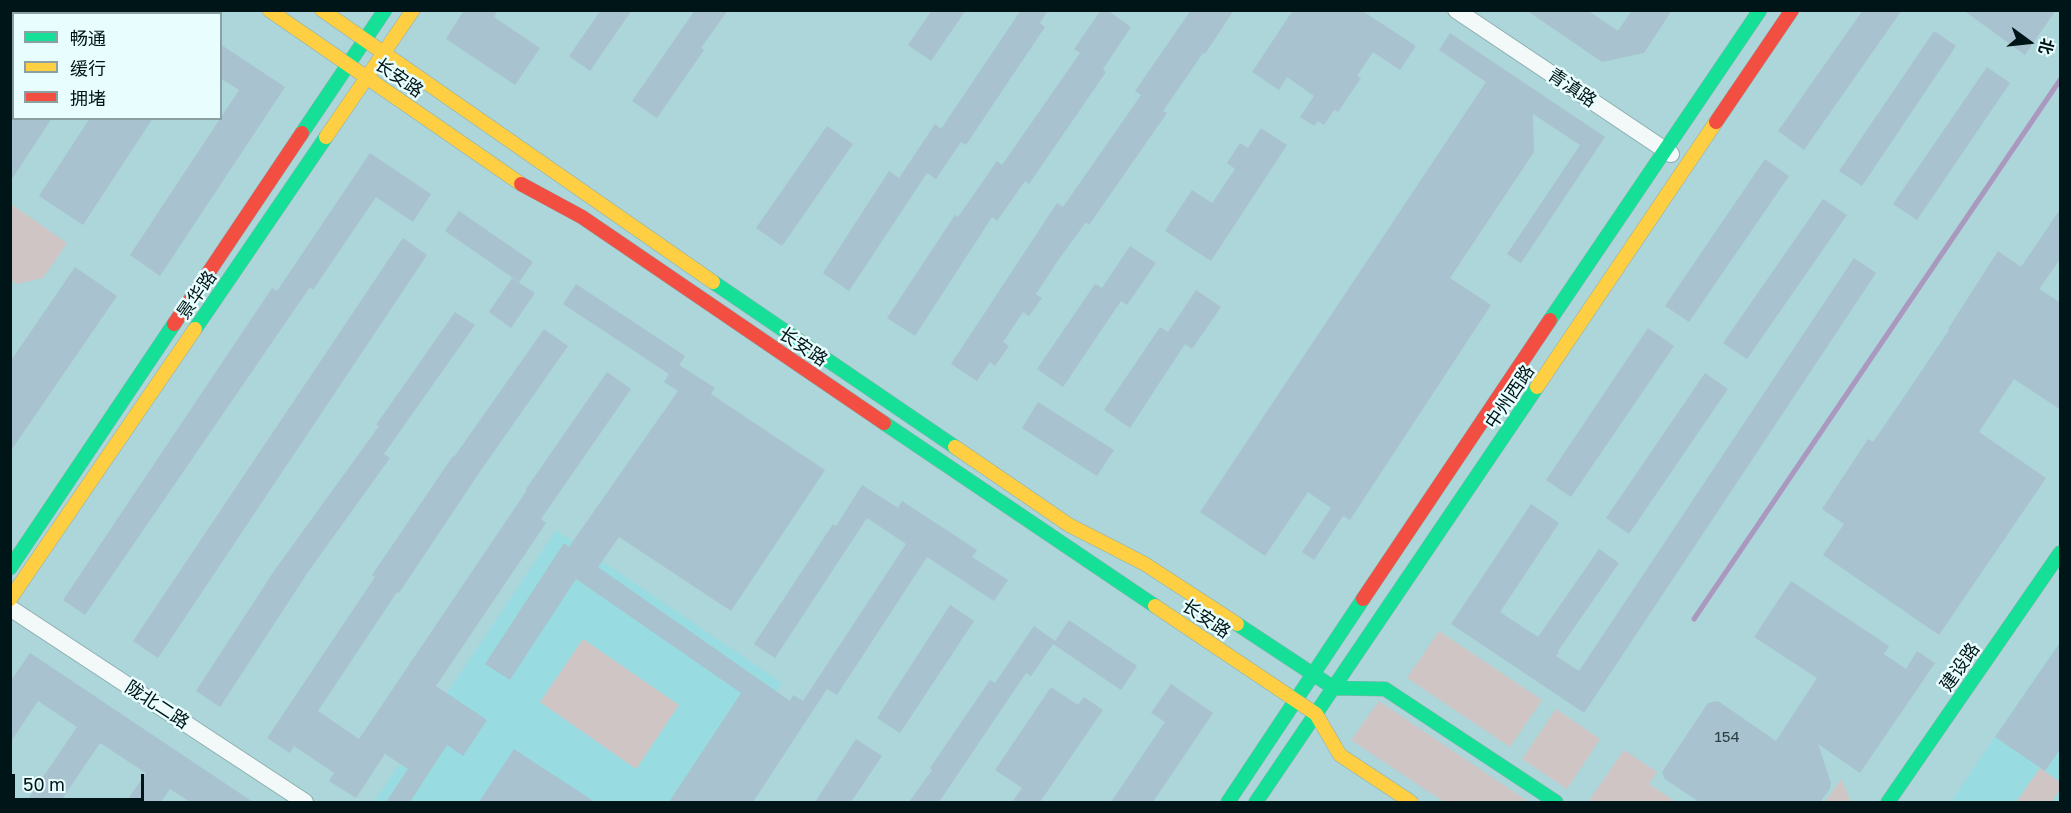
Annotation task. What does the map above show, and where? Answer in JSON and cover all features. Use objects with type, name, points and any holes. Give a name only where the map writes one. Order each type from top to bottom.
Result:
[{"type":"main road","name":"长安路","points":[[269,10],[527,188],[582,216],[694,296],[1316,714]]},
{"type":"main road","name":"长安路","points":[[322,10],[695,270],[1069,525],[1145,564],[1334,688]]},
{"type":"main road","name":"景华路","points":[[10,568],[350,66],[385,10]]},
{"type":"main road","name":"景华路","points":[[10,599],[413,10]]},
{"type":"main road","name":"中州西路","points":[[1228,802],[1297,702],[1664,149],[1760,10]]},
{"type":"main road","name":"中州西路","points":[[1256,802],[1792,10]]},
{"type":"main road","name":"建设路","points":[[1888,802],[2061,553]]},
{"type":"main road","name":"建设路","points":[[1904,802],[2061,574]]},
{"type":"main road","points":[[1334,688],[1385,689],[1556,802]]},
{"type":"main road","points":[[1316,714],[1340,755],[1411,802]]},
{"type":"street","name":"青滇路","points":[[1456,10],[1687,164]]},
{"type":"street","name":"陇北二路","points":[[10,608],[304,802]]},
{"type":"shaded area","points":[[11,204],[67,243],[43,278],[17,284],[11,280]]},
{"type":"shaded area","points":[[556,530],[782,683],[702,802],[374,802]]},
{"type":"shaded area","points":[[1439,631],[1542,700],[1510,747],[1407,678]]},
{"type":"shaded area","points":[[583,639],[679,705],[636,769],[540,702]]},
{"type":"shaded area","points":[[2060,641],[2060,802],[1951,802],[1995,737]]},
{"type":"shaded area","points":[[1379,701],[1529,802],[1444,802],[1351,740]]},
{"type":"shaded area","points":[[1556,709],[1600,739],[1567,789],[1522,759]]},
{"type":"shaded area","points":[[1624,750],[1657,772],[1649,784],[1676,802],[1588,802]]},
{"type":"shaded area","points":[[2040,768],[2060,782],[2060,790],[2052,802],[2016,802]]},
{"type":"shaded area","points":[[1841,779],[1851,802],[1825,802]]},
{"type":"building","points":[[464,10],[498,10],[494,17],[540,48],[515,85],[446,39]]},
{"type":"building","points":[[601,10],[632,10],[590,71],[569,56]]},
{"type":"building","points":[[695,10],[728,10],[701,48],[704,50],[657,118],[632,101]]},
{"type":"building","points":[[932,10],[966,10],[931,61],[908,45]]},
{"type":"building","points":[[1021,10],[1048,10],[1040,23],[1045,27],[966,145],[961,142],[936,179],[927,173],[849,291],[823,273],[889,171],[899,178],[935,124],[941,129]]},
{"type":"building","points":[[1101,10],[1107,10],[1131,27],[1103,69],[1106,72],[1029,184],[1025,181],[997,221],[992,217],[915,336],[887,318],[955,215],[958,217],[997,161],[1002,165],[1080,53],[1074,49]]},
{"type":"building","points":[[1191,10],[1234,10],[1163,111],[1167,113],[1089,225],[1086,222],[1057,262],[1036,294],[1042,298],[1029,316],[1023,312],[1003,342],[1009,346],[995,366],[990,362],[977,381],[951,364],[1057,203],[1063,207],[1141,95],[1135,91]]},
{"type":"building","points":[[1293,10],[1361,10],[1416,46],[1400,70],[1373,52],[1357,76],[1361,78],[1338,112],[1334,110],[1324,125],[1318,121],[1314,126],[1300,117],[1314,96],[1287,77],[1279,90],[1252,72]]},
{"type":"building","points":[[1526,10],[1587,10],[1618,31],[1632,10],[1672,10],[1644,53],[1602,62]]},
{"type":"building","points":[[1863,10],[1902,10],[1804,150],[1778,131]]},
{"type":"building","points":[[1963,10],[2056,10],[2025,55]]},
{"type":"building","points":[[1934,31],[1956,46],[1862,186],[1839,171]]},
{"type":"building","points":[[1450,33],[1605,137],[1521,263],[1507,254],[1580,145],[1533,114],[1534,152],[1450,278],[1491,305],[1350,520],[1343,516],[1314,560],[1302,552],[1331,508],[1308,492],[1265,556],[1200,512],[1486,82],[1439,50]]},
{"type":"building","points":[[222,45],[285,87],[160,276],[130,255],[219,120],[222,120],[222,116],[239,90],[222,79]]},
{"type":"building","points":[[1987,67],[2010,83],[1917,220],[1893,204]]},
{"type":"building","points":[[10,118],[12,120],[51,120],[10,182]]},
{"type":"building","points":[[89,120],[152,120],[83,225],[39,196]]},
{"type":"building","points":[[827,126],[853,144],[782,246],[756,228]]},
{"type":"building","points":[[1261,128],[1287,145],[1211,261],[1165,231],[1192,190],[1212,203],[1235,169],[1227,163],[1240,143],[1248,148]]},
{"type":"building","points":[[370,153],[431,194],[413,222],[376,197],[313,290],[310,287],[85,615],[63,600],[272,288],[277,291]]},
{"type":"building","points":[[1765,159],[1789,176],[1689,322],[1665,306]]},
{"type":"building","points":[[1823,199],[1847,215],[1747,359],[1723,343]]},
{"type":"building","points":[[2061,208],[2061,258],[2039,289],[2061,303],[2061,410],[2014,379],[1979,432],[2046,478],[1939,635],[1823,555],[1844,524],[1822,509],[1868,439],[1873,442],[1904,397],[1998,251],[2021,267]]},
{"type":"building","points":[[459,211],[533,262],[519,282],[445,231]]},
{"type":"building","points":[[403,238],[427,255],[158,658],[133,641]]},
{"type":"building","points":[[1130,246],[1156,263],[1127,305],[1121,301],[1063,387],[1037,369],[1095,284],[1102,288]]},
{"type":"building","points":[[1854,258],[1876,273],[1584,713],[1451,624],[1531,504],[1559,523],[1500,612],[1538,637],[1599,549],[1619,563],[1556,656],[1579,671]]},
{"type":"building","points":[[75,267],[117,296],[10,452],[10,362]]},
{"type":"building","points":[[512,278],[535,293],[511,328],[489,312]]},
{"type":"building","points":[[576,284],[685,356],[679,365],[715,388],[711,394],[825,470],[731,611],[619,537],[598,567],[790,701],[793,695],[803,701],[906,544],[867,518],[775,658],[754,644],[833,524],[836,526],[862,485],[898,508],[902,501],[977,550],[972,557],[1008,580],[994,601],[927,557],[837,695],[827,689],[753,802],[669,802],[741,693],[576,579],[510,680],[485,664],[564,543],[569,547],[678,391],[664,382],[669,374],[563,304]]},
{"type":"building","points":[[1196,290],[1221,307],[1192,349],[1185,344],[1130,428],[1104,410],[1160,327],[1168,332]]},
{"type":"building","points":[[455,312],[475,325],[384,454],[390,458],[308,572],[220,707],[196,691],[274,571],[379,426],[376,425]]},
{"type":"building","points":[[1648,328],[1674,346],[1571,497],[1546,480]]},
{"type":"building","points":[[544,329],[568,346],[399,593],[397,592],[318,711],[359,739],[607,372],[631,389],[541,519],[546,523],[436,686],[487,720],[463,756],[447,745],[410,802],[386,802],[408,769],[385,754],[356,798],[329,781],[334,773],[294,746],[290,753],[267,738],[375,577],[372,575],[453,456]]},
{"type":"building","points":[[1705,373],[1728,389],[1629,534],[1606,518]]},
{"type":"building","points":[[1038,402],[1114,450],[1097,476],[1022,428]]},
{"type":"building","points":[[1791,581],[1889,646],[1884,654],[1906,669],[1917,651],[1935,663],[1860,773],[1818,744],[1831,783],[1830,789],[1820,802],[1699,802],[1665,779],[1662,772],[1708,703],[1718,701],[1776,741],[1817,678],[1754,637]]},
{"type":"building","points":[[950,605],[974,621],[900,733],[877,718]]},
{"type":"building","points":[[1069,620],[1137,666],[1121,690],[1053,644],[1031,676],[1026,673],[939,802],[909,802],[990,680],[995,683],[1034,626],[1055,641]]},
{"type":"building","points":[[2061,641],[2061,748],[2045,771],[1995,737]]},
{"type":"building","points":[[30,653],[253,802],[190,802],[170,789],[161,802],[126,802],[146,773],[100,743],[60,802],[26,802],[77,727],[38,701],[10,743],[10,682]]},
{"type":"building","points":[[1171,684],[1213,713],[1153,802],[1111,802],[1165,722],[1151,713]]},
{"type":"building","points":[[1051,687],[1078,705],[1084,697],[1103,710],[1040,802],[1012,802],[1022,788],[995,770]]},
{"type":"building","points":[[856,739],[882,756],[851,802],[815,802]]},
{"type":"building","points":[[514,749],[595,802],[479,802]]},
{"type":"waterway","points":[[1694,619],[2060,80]]},
{"type":"traffic: fast","points":[[302,133],[385,10]]},
{"type":"traffic: fast","points":[[1550,320],[1760,10]]},
{"type":"traffic: fast","points":[[195,329],[326,137]]},
{"type":"traffic: fast","points":[[713,282],[955,447]]},
{"type":"traffic: fast","points":[[10,568],[174,324]]},
{"type":"traffic: fast","points":[[1256,802],[1537,387]]},
{"type":"traffic: fast","points":[[884,423],[1155,606]]},
{"type":"traffic: fast","points":[[1888,802],[2060,553]]},
{"type":"traffic: fast","points":[[1228,802],[1363,599]]},
{"type":"traffic: fast","points":[[1237,624],[1334,688],[1385,689],[1556,802]]},
{"type":"traffic: slow","points":[[269,10],[521,184]]},
{"type":"traffic: slow","points":[[322,10],[713,282]]},
{"type":"traffic: slow","points":[[326,137],[413,10]]},
{"type":"traffic: slow","points":[[1537,387],[1716,122]]},
{"type":"traffic: slow","points":[[10,599],[195,329]]},
{"type":"traffic: slow","points":[[955,447],[1069,525],[1145,564],[1237,624]]},
{"type":"traffic: slow","points":[[1155,606],[1316,714],[1340,755],[1411,802]]},
{"type":"traffic: jam","points":[[1716,122],[1792,10]]},
{"type":"traffic: jam","points":[[174,324],[302,133]]},
{"type":"traffic: jam","points":[[521,184],[582,217],[884,423]]},
{"type":"traffic: jam","points":[[1363,599],[1550,320]]}]
